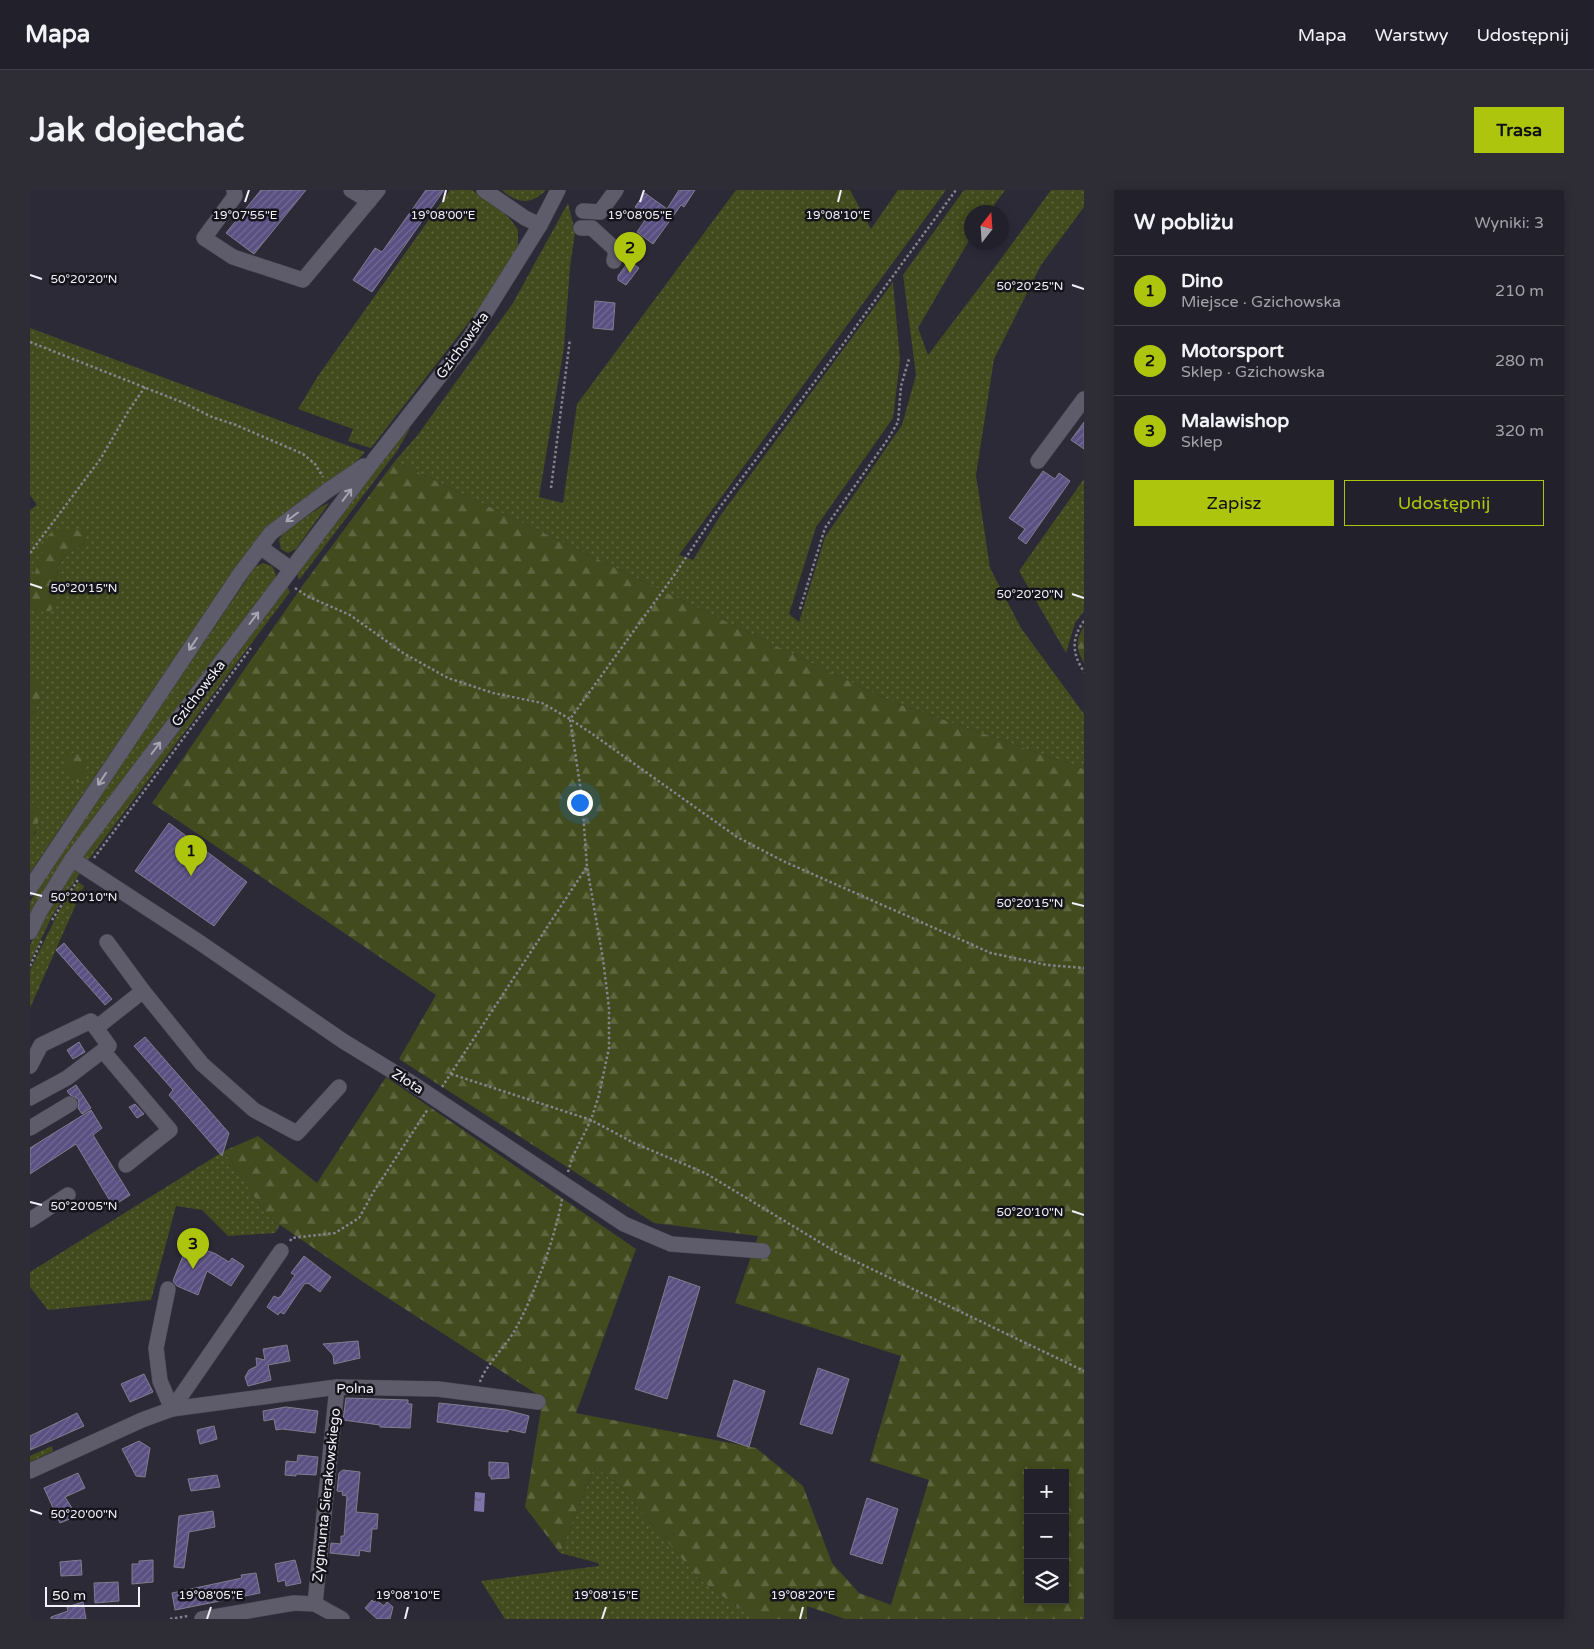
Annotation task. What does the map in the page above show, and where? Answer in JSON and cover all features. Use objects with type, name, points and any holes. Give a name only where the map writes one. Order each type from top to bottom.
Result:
[{"type":"street","points":[[234,190],[235,196],[204,238],[233,257],[303,280],[373,196],[351,190]]},
{"type":"street","points":[[484,190],[525,218],[540,225]]},
{"type":"street","name":"Gzichowska","points":[[30,932],[40,911],[72,859],[374,460],[469,339],[540,225],[558,190]]},
{"type":"street","points":[[583,211],[600,212],[616,190]]},
{"type":"street","points":[[581,228],[592,228],[616,250],[614,261]]},
{"type":"street","points":[[1038,461],[1084,399]]},
{"type":"street","name":"Gzichowska","points":[[30,888],[240,574],[270,533],[331,488],[374,460]]},
{"type":"street","points":[[260,547],[288,574]]},
{"type":"street","name":"Złota","points":[[72,859],[199,942],[343,1041],[435,1099],[624,1224],[671,1244],[762,1251]]},
{"type":"street","points":[[107,942],[202,1064],[254,1110],[297,1133],[339,1087]]},
{"type":"street","points":[[96,1028],[144,991]]},
{"type":"street","points":[[30,1066],[41,1045],[91,1020],[109,1046],[67,1078],[30,1098]]},
{"type":"street","points":[[103,1051],[170,1130],[126,1165]]},
{"type":"street","points":[[30,1128],[70,1104]]},
{"type":"street","points":[[30,1220],[68,1195]]},
{"type":"street","points":[[172,1409],[281,1251]]},
{"type":"street","points":[[168,1290],[156,1348],[160,1381],[172,1409]]},
{"type":"street","name":"Polna","points":[[30,1471],[142,1420],[172,1409],[337,1387],[438,1389],[538,1402]]},
{"type":"street","name":"Zygmunta Sierakowskiego","points":[[315,1604],[337,1387]]},
{"type":"street","points":[[202,1619],[294,1602],[315,1604],[342,1619]]},
{"type":"path","points":[[479,1395],[481,1379],[515,1330],[534,1290],[560,1213],[564,1184],[573,1156],[591,1120],[599,1095],[609,1048],[609,1008],[603,959],[587,867],[582,798],[570,719],[717,511],[841,347],[956,190]]},
{"type":"path","points":[[551,488],[570,339]]},
{"type":"path","points":[[30,342],[303,454],[315,464],[331,488]]},
{"type":"path","points":[[800,609],[825,528],[898,422],[901,386],[909,359]]},
{"type":"path","points":[[30,553],[101,458],[129,410],[145,388]]},
{"type":"path","points":[[288,574],[307,596],[350,615],[403,654],[448,678],[493,693],[542,703],[570,719],[737,837],[783,861],[991,953],[1047,965],[1084,968]]},
{"type":"path","points":[[1084,621],[1075,632],[1074,650],[1084,672]]},
{"type":"path","points":[[281,1251],[292,1238],[334,1233],[359,1218],[374,1191],[587,867]]},
{"type":"path","points":[[451,1074],[591,1120],[634,1143],[705,1173],[836,1252],[1084,1371]]},
{"type":"green space","points":[[450,190],[472,190],[503,212],[518,230],[518,247],[490,295],[371,448],[348,441],[353,429],[298,409],[318,376]]},
{"type":"green space","points":[[502,190],[546,190],[535,198],[524,201],[507,195]]},
{"type":"green space","points":[[736,190],[850,190],[871,229],[898,190],[946,190],[679,555],[693,560],[720,516],[893,282],[900,360],[893,418],[816,527],[789,614],[799,622],[825,537],[902,425],[916,375],[903,275],[964,190],[1005,190],[994,205],[964,205],[964,249],[918,328],[928,355],[1009,250],[1051,190],[1084,190],[1084,207],[1041,265],[994,359],[976,475],[990,568],[1021,628],[1084,714],[1084,769],[890,701],[395,461],[417,436],[513,303],[568,203],[575,232],[570,267],[564,347],[539,497],[563,503],[577,404]]},
{"type":"green space","points":[[30,328],[365,452],[357,461],[262,534],[230,575],[30,873],[30,840],[36,832],[37,804],[30,803],[30,720],[42,694],[33,680],[30,683],[30,604],[39,611],[57,601],[58,566],[64,556],[85,543],[83,531],[30,586],[30,510],[37,505],[30,495]]},
{"type":"green space","points":[[410,423],[409,430],[397,451],[299,580],[297,573]]},
{"type":"green space","points":[[395,461],[890,701],[1084,769],[1084,1619],[845,1619],[807,1606],[807,1619],[754,1619],[699,1579],[623,1490],[595,1466],[560,1553],[525,1507],[543,1398],[363,1282],[267,1216],[224,1151],[258,1136],[317,1183],[386,1077],[636,1249],[576,1413],[756,1448],[803,1486],[832,1563],[859,1593],[891,1605],[929,1480],[870,1461],[901,1356],[735,1303],[758,1236],[654,1223],[399,1059],[436,995],[152,803],[303,585]]},
{"type":"green space","points":[[1084,479],[1084,611],[1075,623],[1066,653],[1019,571]]},
{"type":"green space","points":[[329,503],[296,549],[288,553],[281,549],[279,540],[283,533]]},
{"type":"green space","points":[[59,528],[84,531],[85,543],[64,556],[58,566],[57,601],[50,612],[39,611],[30,604],[30,586],[49,534]]},
{"type":"green space","points":[[263,563],[272,566],[276,574],[275,578],[75,843],[30,914],[30,902],[44,878],[255,567]]},
{"type":"green space","points":[[288,588],[290,592],[89,859],[52,916],[30,963],[30,945],[81,858],[285,589]]},
{"type":"green space","points":[[1084,626],[1084,663],[1079,653],[1078,641]]},
{"type":"green space","points":[[33,680],[38,682],[42,694],[30,720],[30,683]]},
{"type":"green space","points":[[78,752],[87,758],[88,764],[79,783],[69,777],[65,759],[68,754]]},
{"type":"green space","points":[[30,803],[37,803],[38,818],[36,831],[30,840]]},
{"type":"green space","points":[[78,882],[84,886],[30,1008],[30,970],[59,911]]},
{"type":"green space","points":[[224,1151],[267,1216],[280,1225],[275,1233],[228,1236],[202,1210],[176,1206],[151,1300],[48,1310],[30,1287],[30,1272]]},
{"type":"green space","points":[[52,1446],[53,1451],[30,1462],[30,1456]]},
{"type":"green space","points":[[595,1466],[623,1490],[699,1579],[754,1619],[505,1619],[481,1581],[599,1566],[598,1563],[560,1553]]},
{"type":"water","points":[[475,1492],[485,1493],[484,1512],[474,1511]]},
{"type":"building","points":[[261,190],[306,190],[254,254],[226,233]]},
{"type":"building","points":[[426,190],[444,190],[372,292],[353,280],[375,248],[382,252]]},
{"type":"building","points":[[679,190],[695,190],[684,207],[681,205],[653,244],[637,232],[648,216],[635,207],[645,193],[667,209]]},
{"type":"building","points":[[629,261],[639,268],[626,285],[618,280],[618,276]]},
{"type":"building","points":[[595,301],[615,303],[613,330],[593,328]]},
{"type":"building","points":[[1084,422],[1084,449],[1071,440]]},
{"type":"building","points":[[1043,471],[1055,479],[1059,473],[1070,481],[1026,544],[1018,538],[1025,529],[1009,518]]},
{"type":"building","points":[[169,823],[247,882],[214,926],[135,871]]},
{"type":"building","points":[[64,943],[112,999],[105,1005],[56,950]]},
{"type":"building","points":[[145,1037],[229,1133],[222,1156],[169,1095],[173,1090],[134,1046]]},
{"type":"building","points":[[79,1042],[85,1052],[73,1059],[67,1050]]},
{"type":"building","points":[[76,1085],[91,1108],[82,1114],[78,1108],[78,1099],[67,1091]]},
{"type":"building","points":[[135,1104],[144,1114],[137,1118],[129,1107]]},
{"type":"building","points":[[91,1110],[102,1128],[93,1135],[130,1195],[113,1206],[76,1144],[30,1174],[30,1148]]},
{"type":"building","points":[[188,1243],[216,1254],[229,1262],[232,1258],[244,1266],[231,1286],[207,1271],[198,1295],[177,1286],[173,1281]]},
{"type":"building","points":[[304,1256],[331,1277],[320,1292],[308,1283],[305,1283],[284,1314],[280,1312],[278,1315],[267,1307],[274,1296],[278,1298],[281,1296],[295,1275],[291,1273]]},
{"type":"building","points":[[669,1276],[700,1287],[667,1399],[635,1389]]},
{"type":"building","points":[[358,1341],[360,1358],[334,1364],[333,1355],[323,1344]]},
{"type":"building","points":[[287,1345],[290,1361],[268,1365],[271,1380],[248,1386],[245,1377],[249,1370],[257,1366],[256,1358],[265,1360],[263,1349]]},
{"type":"building","points":[[818,1368],[849,1379],[832,1434],[800,1424]]},
{"type":"building","points":[[144,1374],[153,1392],[130,1402],[121,1384]]},
{"type":"building","points":[[734,1380],[765,1391],[749,1447],[717,1436]]},
{"type":"building","points":[[346,1398],[408,1400],[408,1404],[412,1404],[410,1428],[380,1427],[380,1425],[343,1420]]},
{"type":"building","points":[[439,1403],[506,1410],[529,1416],[525,1433],[508,1429],[508,1432],[437,1422]]},
{"type":"building","points":[[286,1407],[318,1411],[315,1433],[276,1430],[274,1419],[264,1421],[263,1411]]},
{"type":"building","points":[[77,1413],[84,1426],[30,1450],[30,1436]]},
{"type":"building","points":[[214,1426],[217,1439],[200,1444],[197,1430]]},
{"type":"building","points":[[139,1441],[150,1448],[145,1477],[136,1476],[122,1449]]},
{"type":"building","points":[[298,1455],[318,1457],[316,1475],[285,1475],[286,1461],[297,1462]]},
{"type":"building","points":[[489,1462],[508,1463],[509,1478],[491,1479],[491,1476],[489,1476]]},
{"type":"building","points":[[343,1470],[360,1472],[356,1512],[378,1514],[377,1529],[372,1529],[370,1552],[360,1550],[359,1556],[330,1553],[331,1543],[341,1544],[341,1536],[344,1536],[347,1496],[342,1495],[343,1492],[337,1491],[339,1473]]},
{"type":"building","points":[[78,1473],[85,1488],[65,1497],[77,1516],[60,1523],[44,1488]]},
{"type":"building","points":[[217,1475],[220,1487],[191,1491],[188,1479]]},
{"type":"building","points":[[867,1498],[898,1509],[882,1564],[850,1554]]},
{"type":"building","points":[[213,1511],[215,1527],[189,1532],[184,1568],[174,1567],[179,1516]]},
{"type":"building","points":[[81,1560],[82,1575],[61,1576],[60,1562]]},
{"type":"building","points":[[153,1560],[153,1582],[132,1584],[132,1564],[139,1564],[139,1561]]},
{"type":"building","points":[[295,1560],[301,1583],[286,1586],[285,1580],[278,1582],[275,1564]]},
{"type":"building","points":[[256,1573],[260,1593],[175,1610],[172,1593],[242,1578],[241,1575]]},
{"type":"building","points":[[118,1582],[119,1601],[95,1603],[94,1583]]},
{"type":"building","points":[[372,1600],[374,1602],[376,1600],[384,1606],[387,1602],[393,1607],[390,1619],[377,1619],[365,1608]]},
{"type":"building","points":[[83,1602],[86,1619],[51,1619],[51,1617],[68,1611],[67,1607]]},
{"type":"place","name":"Motorsport","points":[[630,273]]},
{"type":"place","name":"Dino","points":[[191,876]]},
{"type":"place","name":"Malawishop","points":[[193,1269]]}]
